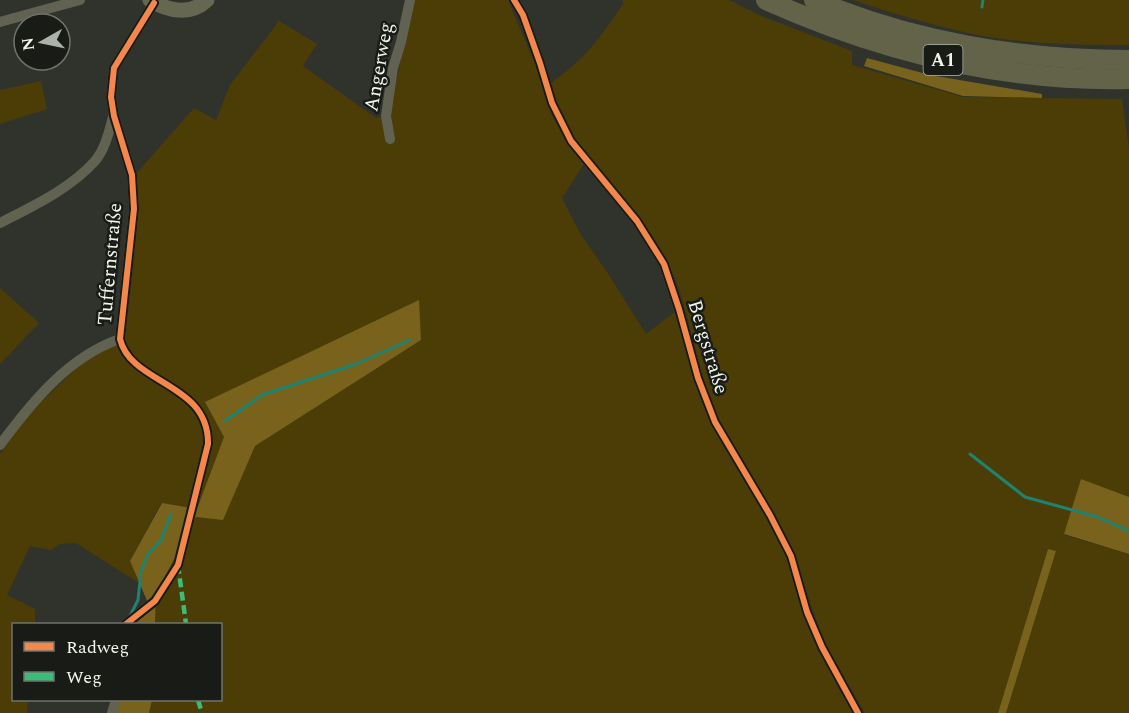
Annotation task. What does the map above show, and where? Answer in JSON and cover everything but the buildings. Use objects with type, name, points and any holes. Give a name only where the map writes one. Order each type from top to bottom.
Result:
[{"type":"highway","name":"A1","points":[[766,0],[819,23],[869,40],[956,62],[1026,75],[1129,79]]},
{"type":"highway","name":"A1","points":[[814,0],[897,28],[976,47],[1083,60],[1129,60]]},
{"type":"street","points":[[0,22],[80,0]]},
{"type":"street","points":[[152,1],[169,8],[188,11],[201,6],[207,0]]},
{"type":"street","name":"Angerweg","points":[[390,139],[386,116],[393,68],[410,0]]},
{"type":"street","name":"Bergstraße","points":[[514,0],[523,15],[552,103],[571,141],[637,221],[664,264],[698,378],[715,422],[770,515],[791,556],[807,612],[858,713]]},
{"type":"street","name":"Tuffernstraße","points":[[127,623],[155,601],[178,565],[208,444],[206,425],[196,408],[184,395],[135,364],[126,354],[120,339],[134,209],[132,175],[114,116],[111,97],[114,68],[152,1]]},
{"type":"street","points":[[0,223],[66,187],[96,160],[106,141],[114,116]]},
{"type":"street","points":[[0,445],[40,396],[82,356],[104,344],[120,339]]},
{"type":"shaded area","points":[[412,0],[508,0],[535,64],[552,116],[584,164],[562,198],[581,235],[646,334],[676,311],[696,384],[769,519],[855,713],[149,713],[152,701],[222,701],[222,623],[155,623],[156,594],[196,517],[223,519],[255,446],[421,340],[205,402],[224,437],[197,510],[161,503],[130,561],[139,583],[76,543],[60,544],[51,550],[30,546],[7,595],[35,609],[35,623],[12,623],[12,701],[28,701],[27,713],[0,713],[0,454],[30,412],[82,363],[126,327],[136,232],[136,174],[194,108],[216,120],[230,85],[279,21],[317,44],[303,66],[376,118],[390,114]]},
{"type":"shaded area","points":[[623,0],[729,0],[759,15],[852,51],[852,65],[963,97],[1122,99],[1129,148],[1129,497],[1081,479],[1064,535],[1129,554],[1129,713],[1006,713],[1056,551],[1048,549],[998,713],[865,713],[823,640],[790,542],[711,406],[680,291],[669,264],[568,128],[549,84],[572,67],[590,48],[607,28],[623,4]]},
{"type":"shaded area","points":[[853,0],[1129,0],[1129,45],[1048,43],[987,37],[924,22]]},
{"type":"shaded area","points":[[867,58],[930,75],[1042,94],[1042,98],[963,96],[864,66]]},
{"type":"shaded area","points":[[41,81],[47,109],[0,124],[0,90]]},
{"type":"shaded area","points":[[0,288],[39,323],[0,364]]},
{"type":"shaded area","points":[[419,300],[421,340],[255,446],[223,520],[196,517],[156,594],[155,623],[133,623],[148,603],[130,561],[162,503],[197,509],[224,437],[205,402]]},
{"type":"shaded area","points":[[1081,479],[1129,497],[1129,554],[1064,534]]},
{"type":"shaded area","points":[[1048,549],[1056,551],[1006,713],[998,713]]},
{"type":"shaded area","points":[[120,701],[152,701],[149,713],[116,713]]},
{"type":"waterway","points":[[982,7],[983,0]]},
{"type":"waterway","points":[[225,421],[262,395],[356,364],[410,340]]},
{"type":"waterway","points":[[970,454],[1025,497],[1098,517],[1129,531]]},
{"type":"waterway","points":[[130,616],[138,600],[141,571],[148,554],[161,540],[171,514]]},
{"type":"marked path","points":[[178,565],[186,623]]},
{"type":"marked path","points":[[198,701],[202,713]]},
{"type":"cycle path","points":[[514,0],[523,15],[552,103],[571,141],[637,221],[664,264],[698,378],[715,422],[770,515],[791,556],[807,612],[822,647],[858,713]]},
{"type":"cycle path","points":[[127,623],[155,601],[178,565],[208,444],[205,424],[196,408],[183,396],[139,366],[127,354],[120,339],[134,209],[132,175],[114,116],[111,97],[114,68],[154,3]]}]
